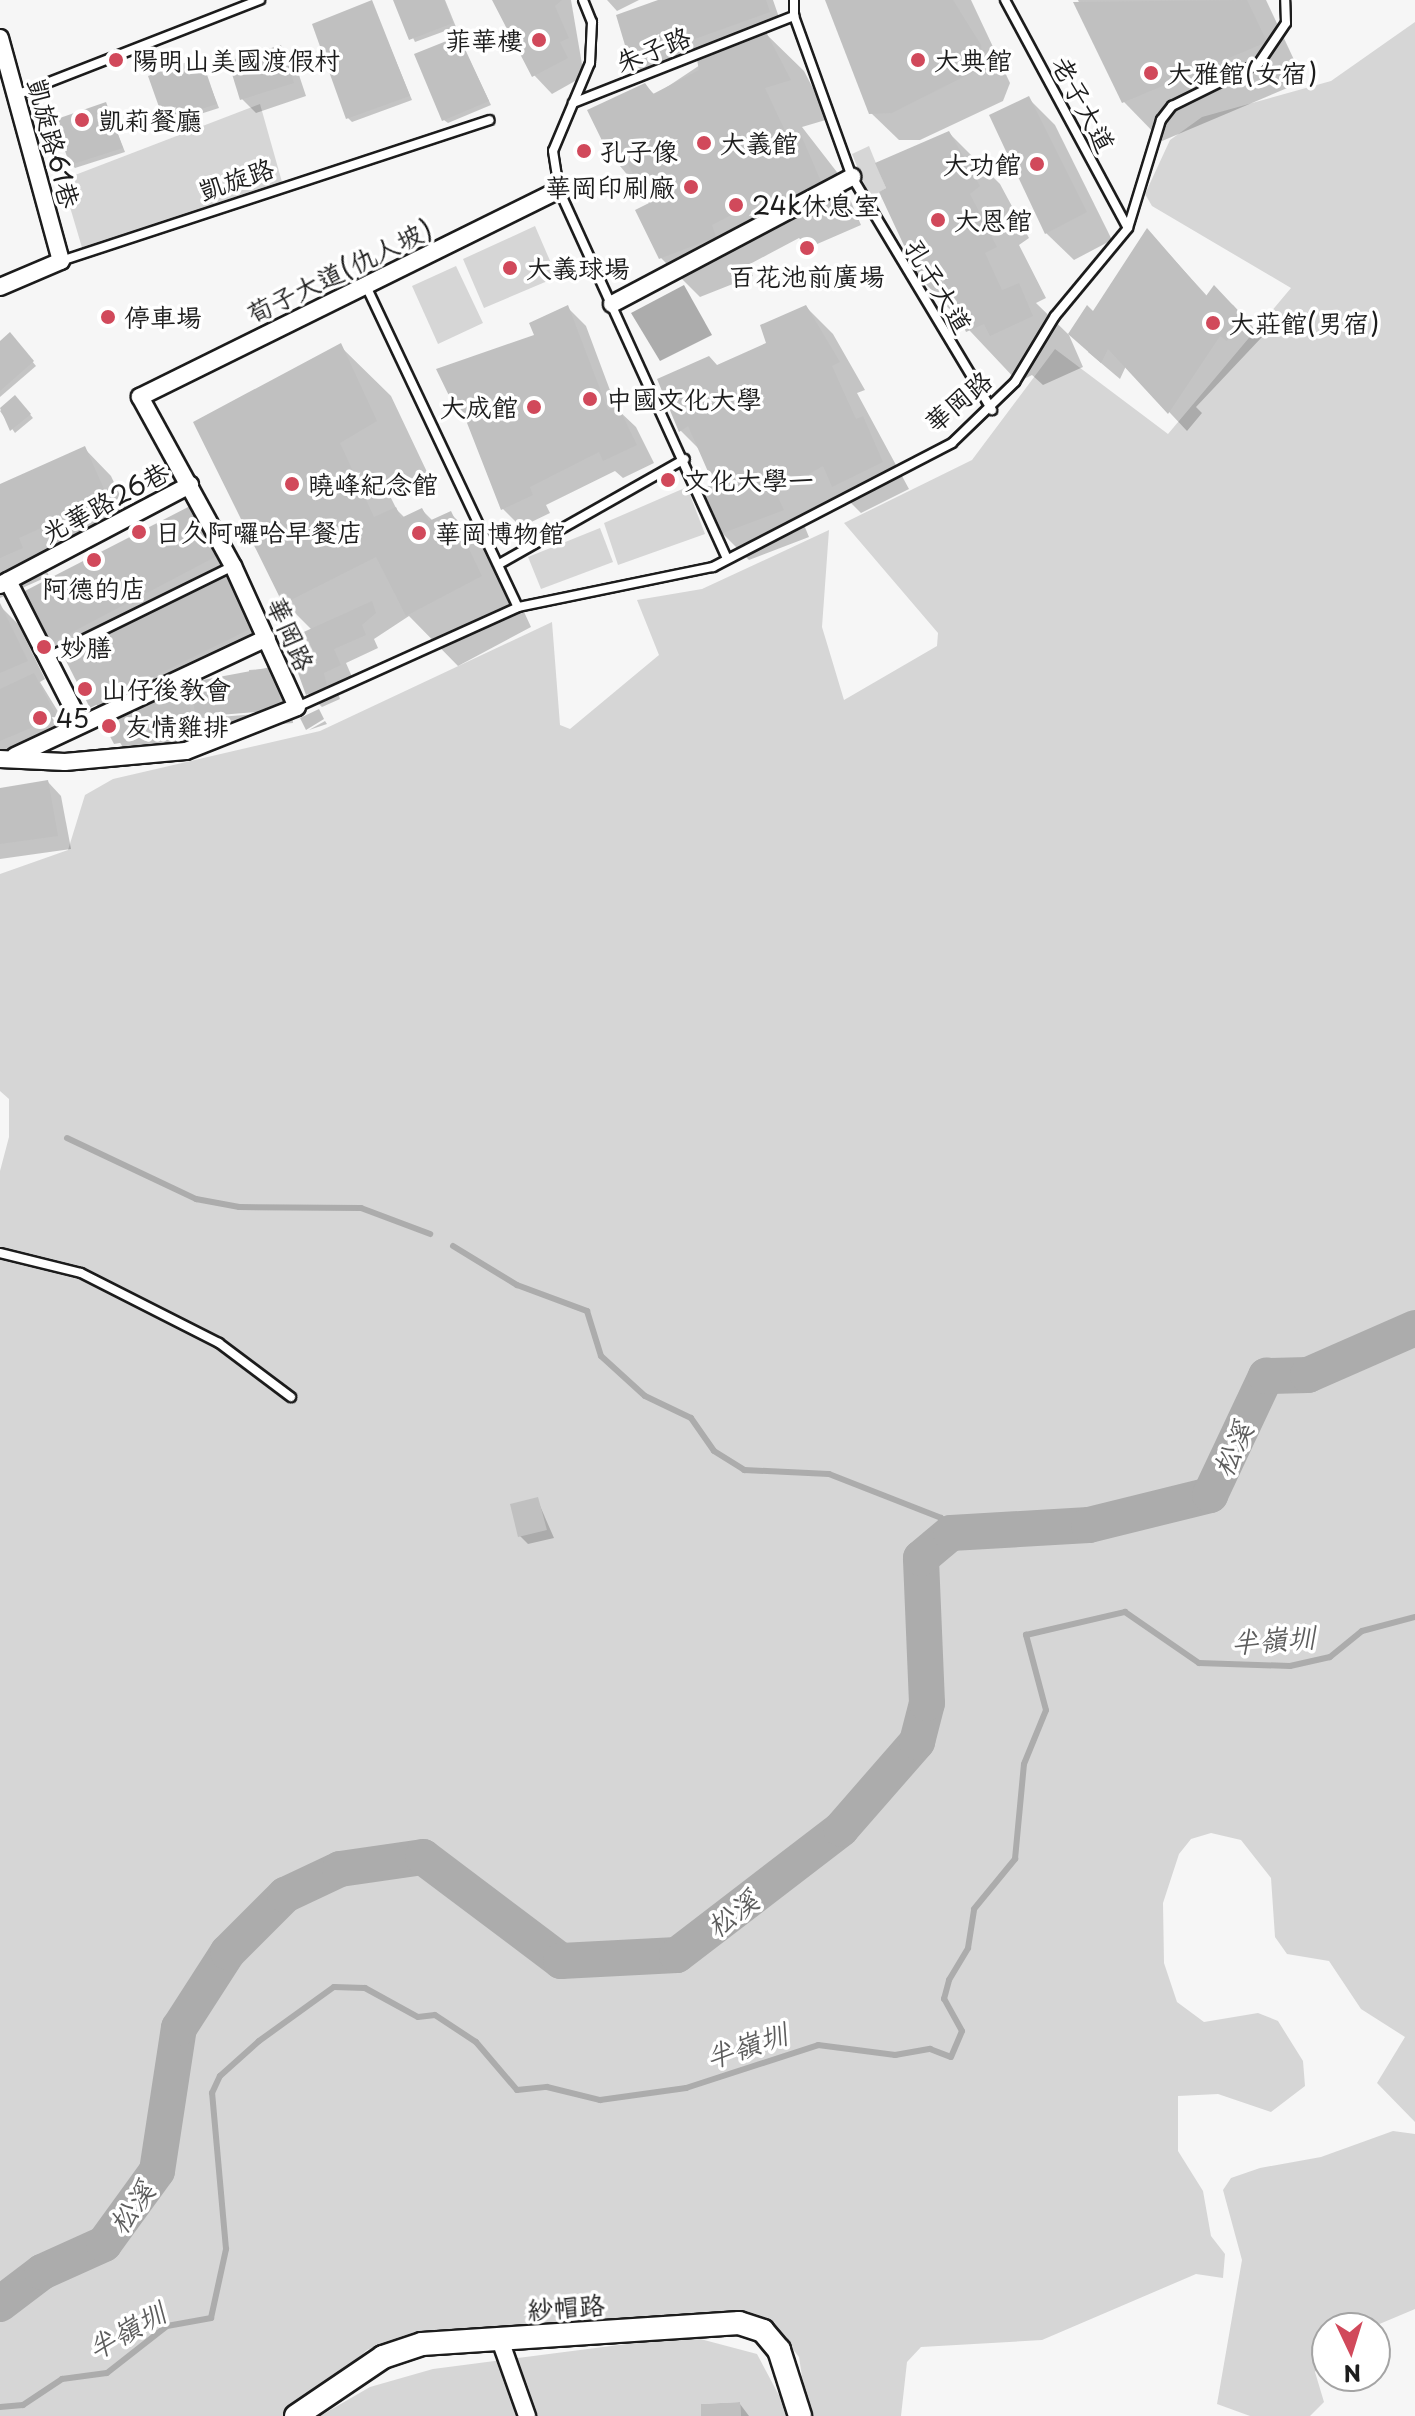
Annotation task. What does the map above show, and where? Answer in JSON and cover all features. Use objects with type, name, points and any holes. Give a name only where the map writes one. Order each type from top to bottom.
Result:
[{"type":"street","name":"凱旋路61巷","points":[[0,38],[61,261]]},
{"type":"street","points":[[612,304],[852,177]]},
{"type":"street","name":"荀子大道(仇人坡)","points":[[140,397],[364,283],[559,190]]},
{"type":"street","name":"凱旋路","points":[[0,287],[61,261]]},
{"type":"street","name":"華岡路","points":[[8,758],[65,762],[186,751],[297,707],[233,566],[140,397]]},
{"type":"street","name":"光華路26巷","points":[[4,583],[190,485]]},
{"type":"street","points":[[4,583],[48,657],[81,724]]},
{"type":"street","points":[[8,758],[267,638]]},
{"type":"street","name":"紗帽路","points":[[296,2416],[383,2357],[422,2344],[739,2323],[763,2331],[779,2350],[800,2416]]},
{"type":"street","points":[[500,2340],[527,2416]]},
{"type":"lane","points":[[16,95],[260,0]]},
{"type":"lane","points":[[583,0],[592,22],[590,63],[553,151],[559,190],[685,459],[727,559]]},
{"type":"lane","name":"孔子大道","points":[[794,0],[794,16],[852,177],[992,410]]},
{"type":"lane","name":"老子大道","points":[[1005,0],[1128,228]]},
{"type":"lane","name":"華岡路","points":[[297,707],[518,607],[727,559],[952,443],[992,410],[1061,307],[1128,228],[1161,120],[1172,106],[1259,63],[1286,23],[1285,0]]},
{"type":"lane","name":"朱子路","points":[[573,103],[794,16]]},
{"type":"lane","name":"凱旋路","points":[[61,261],[489,120]]},
{"type":"lane","points":[[364,283],[501,563],[518,607]]},
{"type":"lane","points":[[501,563],[685,459]]},
{"type":"lane","points":[[48,657],[233,566]]},
{"type":"lane","points":[[0,1253],[81,1273],[219,1343],[291,1397]]},
{"type":"shaded area","points":[[1415,22],[1415,2122],[1377,2083],[1405,2037],[1361,2009],[1329,1961],[1287,1954],[1275,1937],[1271,1878],[1241,1840],[1211,1833],[1191,1839],[1179,1854],[1163,1903],[1164,1963],[1177,2002],[1204,2022],[1258,2013],[1278,2021],[1303,2061],[1305,2086],[1271,2112],[1218,2094],[1178,2096],[1178,2151],[1203,2191],[1211,2236],[1225,2254],[1223,2278],[1196,2274],[1042,2340],[921,2347],[907,2362],[901,2416],[808,2416],[799,2357],[773,2324],[744,2311],[424,2331],[367,2350],[295,2416],[0,2416],[0,1171],[9,1137],[9,1099],[0,1091],[0,874],[68,850],[85,795],[113,779],[320,731],[552,622],[560,725],[570,729],[659,655],[637,600],[702,589],[829,530],[822,627],[844,700],[937,646],[938,633],[844,523],[972,460],[1055,349],[1168,434],[1291,288],[1152,206],[1145,194],[1170,140],[1202,117],[1331,81]]},
{"type":"shaded area","points":[[260,104],[282,182],[83,251],[62,180]]},
{"type":"shaded area","points":[[869,146],[886,188],[870,198],[852,154]]},
{"type":"shaded area","points":[[535,226],[557,277],[484,308],[463,259]]},
{"type":"shaded area","points":[[456,266],[483,323],[438,344],[412,286]]},
{"type":"shaded area","points":[[684,285],[712,335],[660,361],[631,313]]},
{"type":"shaded area","points":[[687,487],[705,534],[618,565],[604,523]]},
{"type":"shaded area","points":[[600,528],[613,562],[541,589],[528,557]]},
{"type":"shaded area","points":[[1393,2131],[1415,2134],[1415,2309],[1391,2319],[1391,2312],[1311,2312],[1311,2392],[1321,2392],[1324,2402],[1310,2416],[1250,2416],[1217,2404],[1242,2260],[1223,2190],[1231,2178],[1260,2168],[1321,2157]]},
{"type":"shaded area","points":[[689,2336],[757,2354],[790,2416],[741,2416],[740,2402],[701,2404],[701,2416],[320,2416],[370,2387],[433,2369]]},
{"type":"building","points":[[372,0],[410,96],[346,119],[312,24]]},
{"type":"building","points":[[393,0],[444,0],[453,23],[409,40]]},
{"type":"building","name":"菲華樓","points":[[492,0],[562,0],[555,6],[569,38],[560,42],[568,58],[532,77]]},
{"type":"building","points":[[658,0],[766,0],[770,12],[630,62],[616,15]]},
{"type":"building","name":"大典館","points":[[825,0],[953,0],[981,45],[983,67],[892,113],[869,114]]},
{"type":"building","name":"大雅館(女宿)","points":[[1247,0],[1267,42],[1122,103],[1073,2]]},
{"type":"building","name":"大義館","points":[[765,30],[791,80],[765,88],[788,137],[801,135],[823,186],[768,210],[760,200],[712,225],[716,237],[659,259],[635,210],[649,203],[623,155],[612,161],[587,110],[645,83],[653,94],[699,70],[697,60]]},
{"type":"building","points":[[459,36],[489,101],[442,121],[414,54]]},
{"type":"building","points":[[281,45],[294,83],[240,100],[228,61]]},
{"type":"building","points":[[201,57],[217,104],[164,121],[148,76]]},
{"type":"building","name":"大功館","points":[[1029,96],[1087,212],[1045,234],[989,115]]},
{"type":"building","points":[[106,102],[123,148],[70,165],[54,120]]},
{"type":"building","name":"大恩館","points":[[949,131],[980,186],[970,194],[997,247],[985,253],[1002,290],[1019,283],[1033,316],[990,336],[984,324],[966,332],[940,273],[921,282],[879,192],[886,188],[875,163]]},
{"type":"building","name":"大莊館(男宿)","points":[[1147,228],[1206,296],[1214,285],[1245,318],[1227,341],[1220,336],[1168,414],[1108,349],[1101,363],[1068,334],[1087,305],[1093,311]]},
{"type":"building","name":"大成館","points":[[568,305],[608,410],[618,406],[637,445],[603,461],[599,452],[530,487],[533,495],[501,510],[460,405],[455,408],[436,369],[534,335],[529,323]]},
{"type":"building","points":[[806,305],[840,362],[832,366],[856,419],[863,416],[883,462],[832,487],[823,466],[776,493],[784,510],[720,534],[699,492],[713,483],[688,426],[679,432],[657,379],[709,356],[717,365],[766,343],[760,325]]},
{"type":"building","points":[[10,332],[34,361],[0,391],[0,341]]},
{"type":"building","name":"曉峰紀念館","points":[[341,343],[377,421],[340,443],[374,517],[396,507],[401,518],[422,508],[429,521],[451,511],[482,576],[406,616],[376,557],[283,604],[193,422]]},
{"type":"building","points":[[15,395],[31,414],[10,431],[0,408]]},
{"type":"building","points":[[85,446],[108,498],[19,538],[23,548],[0,558],[0,484]]},
{"type":"building","points":[[194,504],[219,555],[44,647],[17,595]]},
{"type":"building","points":[[227,573],[254,627],[90,708],[63,655]]},
{"type":"building","points":[[372,601],[376,613],[362,625],[366,635],[334,649],[341,665],[324,673],[327,685],[306,695],[286,640]]},
{"type":"building","points":[[0,603],[28,661],[0,673]]},
{"type":"building","points":[[277,666],[280,710],[195,717],[192,682]]},
{"type":"building","points":[[34,673],[57,717],[0,741],[0,689]]},
{"type":"building","points":[[182,684],[197,729],[114,744],[103,723]]},
{"type":"building","points":[[319,709],[324,719],[306,730],[300,718]]},
{"type":"building","points":[[48,780],[58,836],[0,844],[0,788]]},
{"type":"building","points":[[538,1497],[547,1530],[518,1537],[510,1504]]},
{"type":"building","points":[[740,2402],[741,2416],[701,2416],[701,2404]]},
{"type":"waterway","points":[[67,1138],[196,1199],[239,1207],[361,1208],[430,1234]]},
{"type":"waterway","points":[[453,1246],[517,1285],[587,1311],[601,1356],[645,1396],[691,1418],[714,1451],[744,1470],[829,1474],[941,1518],[951,1533]]},
{"type":"waterway","name":"松溪","points":[[0,2304],[42,2272],[104,2244],[157,2171],[179,2028],[228,1952],[285,1895],[340,1869],[423,1857],[561,1961],[677,1955],[841,1829],[917,1742],[927,1703],[921,1558],[951,1533],[1089,1525],[1210,1495],[1266,1376],[1308,1375],[1415,1328]]},
{"type":"waterway","name":"半嶺圳","points":[[0,2407],[23,2405],[62,2379],[107,2373],[167,2326],[211,2318],[226,2249],[212,2093],[220,2076],[259,2041],[334,1987],[365,1988],[418,2017],[435,2015],[476,2042],[517,2090],[547,2087],[600,2100],[686,2088],[818,2045],[895,2055],[930,2049],[951,2057],[962,2031],[944,1999],[949,1980],[968,1948],[974,1909],[1015,1859],[1024,1764],[1046,1710],[1026,1635],[1125,1612],[1199,1663],[1290,1666],[1330,1657],[1362,1631],[1415,1617]]},
{"type":"place","name":"菲華樓","points":[[539,40]]},
{"type":"place","name":"陽明山美國渡假村","points":[[116,60]]},
{"type":"place","name":"大典館","points":[[918,60]]},
{"type":"place","name":"大雅館(女宿)","points":[[1151,73]]},
{"type":"place","name":"凱莉餐廳","points":[[82,120]]},
{"type":"place","name":"大義館","points":[[704,143]]},
{"type":"place","name":"孔子像","points":[[584,151]]},
{"type":"place","name":"大功館","points":[[1037,164]]},
{"type":"place","name":"華岡印刷廠","points":[[691,187]]},
{"type":"place","name":"24k休息室","points":[[736,205]]},
{"type":"place","name":"大恩館","points":[[938,220]]},
{"type":"place","name":"百花池前廣場","points":[[807,248]]},
{"type":"place","name":"大義球場","points":[[510,268]]},
{"type":"place","name":"停車場","points":[[108,317]]},
{"type":"place","name":"大莊館(男宿)","points":[[1213,323]]},
{"type":"place","name":"中國文化大學","points":[[590,399]]},
{"type":"place","name":"大成館","points":[[534,407]]},
{"type":"place","name":"文化大學一","points":[[668,480]]},
{"type":"place","name":"曉峰紀念館","points":[[292,484]]},
{"type":"place","name":"日久阿囉哈早餐店","points":[[139,532]]},
{"type":"place","name":"華岡博物館","points":[[419,533]]},
{"type":"place","name":"阿德的店","points":[[94,560]]},
{"type":"place","name":"妙膳","points":[[44,647]]},
{"type":"place","name":"山仔後教會","points":[[85,689]]},
{"type":"place","name":"45","points":[[40,718]]},
{"type":"place","name":"友情雞排","points":[[109,726]]}]
